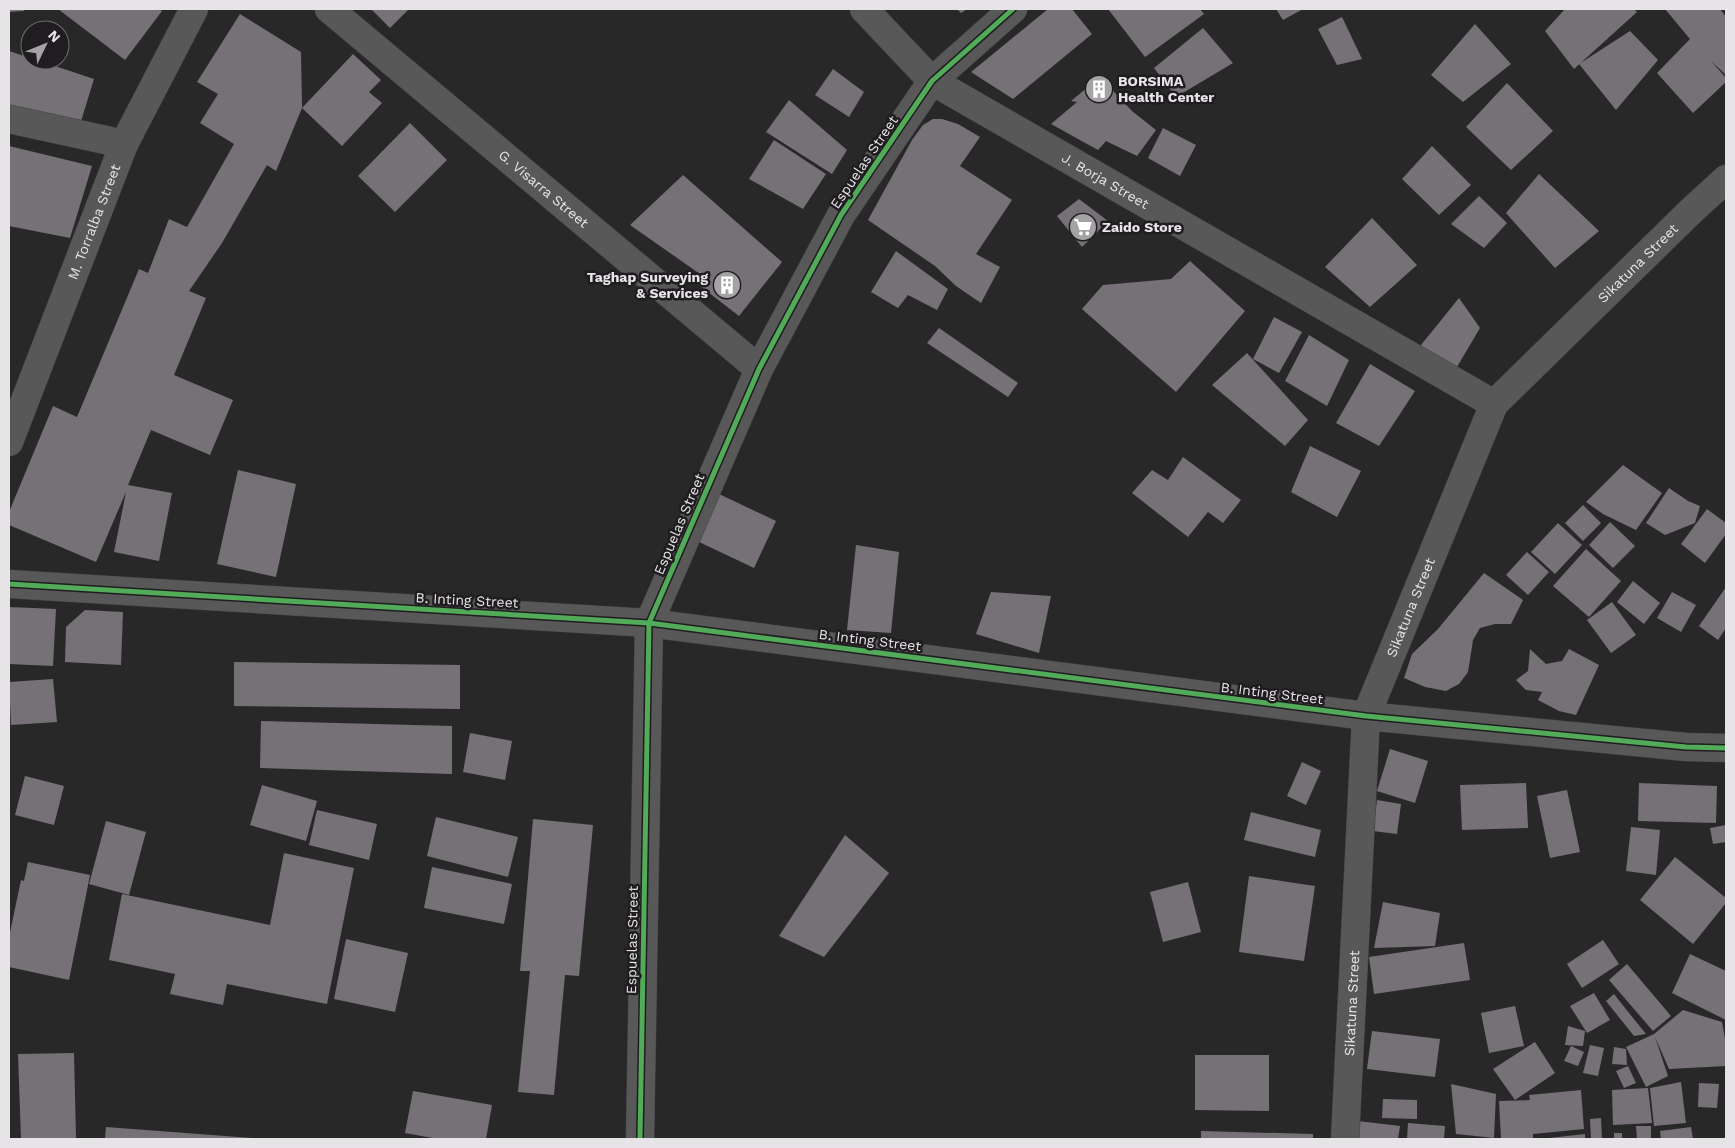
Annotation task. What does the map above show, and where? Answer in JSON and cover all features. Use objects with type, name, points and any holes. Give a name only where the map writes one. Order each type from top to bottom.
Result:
[{"type":"street","name":"M. Torralba Street","points":[[9,442],[124,144],[194,9]]},
{"type":"street","name":"G. Visarra Street","points":[[329,9],[759,369]]},
{"type":"street","name":"J. Borja Street","points":[[864,9],[932,81],[1494,404]]},
{"type":"street","name":"Espuelas Street","points":[[640,1139],[649,623],[759,369],[841,215],[932,81],[1013,9]]},
{"type":"street","points":[[9,119],[124,144]]},
{"type":"street","name":"Sikatuna Street","points":[[1344,1139],[1366,716],[1494,404],[1726,179]]},
{"type":"street","name":"B. Inting Street","points":[[9,584],[649,623],[1366,716],[1686,747],[1726,748]]},
{"type":"building","points":[[9,9],[24,9],[24,11],[9,12]]},
{"type":"building","points":[[58,9],[158,9],[162,11],[125,60]]},
{"type":"building","points":[[371,9],[409,9],[390,28]]},
{"type":"building","points":[[957,9],[967,9],[961,13]]},
{"type":"building","points":[[1048,9],[1072,9],[1092,34],[1013,99],[971,72]]},
{"type":"building","points":[[1108,9],[1200,9],[1204,14],[1145,57]]},
{"type":"building","points":[[1276,9],[1303,9],[1283,20]]},
{"type":"building","points":[[1565,9],[1634,9],[1637,12],[1574,69],[1545,31]]},
{"type":"building","points":[[1665,9],[1720,9],[1726,17],[1726,75],[1711,61],[1726,78],[1726,82],[1693,113],[1657,73],[1690,39]]},
{"type":"building","points":[[240,14],[301,52],[302,108],[276,171],[267,165],[222,243],[189,291],[206,298],[174,375],[233,400],[210,455],[151,430],[128,485],[172,493],[159,561],[114,552],[126,492],[96,562],[9,525],[9,512],[53,406],[77,417],[139,269],[148,273],[169,219],[187,227],[234,144],[200,123],[218,94],[197,82]]},
{"type":"building","points":[[1342,17],[1362,59],[1337,65],[1318,29]]},
{"type":"building","points":[[1475,24],[1511,64],[1463,102],[1431,75]]},
{"type":"building","points":[[1203,28],[1233,63],[1176,97],[1154,68]]},
{"type":"building","points":[[1630,31],[1658,60],[1616,110],[1579,64]]},
{"type":"building","points":[[9,51],[20,55],[20,70],[67,70],[94,79],[78,131],[9,109]]},
{"type":"building","points":[[353,54],[381,80],[369,92],[382,103],[342,146],[302,108]]},
{"type":"building","points":[[833,69],[864,92],[849,117],[815,95]]},
{"type":"building","points":[[1100,77],[1132,111],[1156,130],[1137,156],[1106,141],[1098,150],[1051,124],[1077,102],[1071,101]]},
{"type":"building","points":[[1507,83],[1553,131],[1511,170],[1466,127]]},
{"type":"building","points":[[789,100],[847,150],[832,174],[766,132]]},
{"type":"building","points":[[933,119],[942,119],[958,124],[980,137],[960,166],[1012,200],[976,254],[1000,267],[981,303],[956,286],[935,266],[868,220],[912,140],[923,125]]},
{"type":"building","points":[[410,123],[447,160],[395,212],[358,176]]},
{"type":"building","points":[[1163,128],[1196,145],[1180,176],[1148,158]]},
{"type":"building","points":[[774,140],[826,174],[803,209],[749,179]]},
{"type":"building","points":[[9,146],[92,166],[70,238],[9,226]]},
{"type":"building","points":[[1432,146],[1471,185],[1439,215],[1402,179]]},
{"type":"building","points":[[1539,174],[1599,231],[1555,268],[1506,213]]},
{"type":"building","points":[[683,175],[782,262],[739,316],[695,282],[700,274],[630,225]]},
{"type":"building","points":[[1479,196],[1507,223],[1484,248],[1451,224]]},
{"type":"building","points":[[1079,199],[1108,221],[1082,247],[1057,216]]},
{"type":"building","points":[[1372,218],[1417,265],[1370,307],[1325,267]]},
{"type":"building","points":[[896,251],[948,289],[937,310],[908,295],[898,308],[871,292]]},
{"type":"building","points":[[1190,261],[1245,311],[1176,392],[1082,309],[1103,285],[1171,279]]},
{"type":"building","points":[[1459,298],[1480,328],[1454,372],[1417,350]]},
{"type":"building","points":[[1274,317],[1302,332],[1279,373],[1253,359]]},
{"type":"building","points":[[939,328],[1018,383],[1008,397],[927,343]]},
{"type":"building","points":[[1309,335],[1349,360],[1327,406],[1285,381]]},
{"type":"building","points":[[1247,353],[1308,420],[1285,446],[1212,385]]},
{"type":"building","points":[[1370,364],[1415,391],[1379,446],[1336,423]]},
{"type":"building","points":[[1310,446],[1361,471],[1337,517],[1291,492]]},
{"type":"building","points":[[1183,457],[1241,500],[1223,523],[1208,512],[1188,537],[1132,493],[1152,470],[1168,480]]},
{"type":"building","points":[[1623,465],[1662,493],[1636,530],[1603,514],[1586,502]]},
{"type":"building","points":[[238,470],[296,484],[276,577],[217,564]]},
{"type":"building","points":[[1669,488],[1688,501],[1700,506],[1695,523],[1665,535],[1646,523]]},
{"type":"building","points":[[719,494],[776,521],[754,568],[697,541]]},
{"type":"building","points":[[1583,505],[1601,523],[1583,541],[1565,523]]},
{"type":"building","points":[[1707,509],[1726,523],[1726,534],[1705,563],[1681,544]]},
{"type":"building","points":[[1610,522],[1635,546],[1613,568],[1589,545]]},
{"type":"building","points":[[1558,523],[1582,545],[1555,574],[1531,552]]},
{"type":"building","points":[[856,545],[899,552],[891,633],[847,630]]},
{"type":"building","points":[[1586,549],[1621,581],[1589,617],[1553,586]]},
{"type":"building","points":[[1527,552],[1549,572],[1528,595],[1506,575]]},
{"type":"building","points":[[1484,573],[1523,600],[1511,624],[1495,624],[1480,628],[1473,640],[1468,672],[1459,684],[1446,691],[1425,687],[1404,678],[1412,654],[1438,629]]},
{"type":"building","points":[[1633,581],[1660,603],[1644,624],[1617,602]]},
{"type":"building","points":[[1726,587],[1726,628],[1718,640],[1699,626]]},
{"type":"building","points":[[991,592],[1051,596],[1039,653],[976,634]]},
{"type":"building","points":[[1672,592],[1696,605],[1681,632],[1657,618]]},
{"type":"building","points":[[1612,602],[1636,635],[1611,653],[1587,620]]},
{"type":"building","points":[[9,607],[56,609],[53,666],[9,664]]},
{"type":"building","points":[[85,610],[123,612],[121,665],[65,662],[66,627]]},
{"type":"building","points":[[1530,649],[1546,664],[1562,661],[1569,649],[1599,665],[1576,715],[1559,711],[1538,700],[1542,692],[1526,690],[1516,680],[1528,671]]},
{"type":"building","points":[[234,662],[460,665],[460,709],[234,706]]},
{"type":"building","points":[[53,679],[57,722],[11,725],[9,682]]},
{"type":"building","points":[[261,721],[452,726],[452,774],[260,768]]},
{"type":"building","points":[[470,733],[512,741],[505,780],[463,772]]},
{"type":"building","points":[[1390,749],[1428,761],[1415,803],[1377,791]]},
{"type":"building","points":[[1302,762],[1321,771],[1306,805],[1287,796]]},
{"type":"building","points":[[25,776],[64,786],[54,825],[15,815]]},
{"type":"building","points":[[1526,783],[1528,828],[1462,830],[1460,785]]},
{"type":"building","points":[[1639,783],[1717,786],[1716,823],[1638,821]]},
{"type":"building","points":[[262,785],[317,801],[306,841],[250,825]]},
{"type":"building","points":[[1567,790],[1580,852],[1550,858],[1537,796]]},
{"type":"building","points":[[1377,800],[1401,804],[1397,834],[1373,831]]},
{"type":"building","points":[[317,810],[377,824],[369,860],[309,845]]},
{"type":"building","points":[[1251,812],[1321,830],[1315,857],[1244,840]]},
{"type":"building","points":[[436,817],[518,837],[508,877],[427,856]]},
{"type":"building","points":[[533,819],[593,825],[579,976],[565,975],[554,1095],[518,1092],[530,971],[520,971]]},
{"type":"building","points":[[106,821],[146,832],[129,895],[89,884]]},
{"type":"building","points":[[1726,825],[1726,842],[1713,844],[1710,828]]},
{"type":"building","points":[[1631,827],[1660,830],[1656,875],[1626,871]]},
{"type":"building","points":[[845,835],[889,873],[824,957],[779,936]]},
{"type":"building","points":[[284,853],[354,868],[327,1004],[227,984],[223,1005],[170,994],[175,974],[109,960],[122,894],[270,925]]},
{"type":"building","points":[[1675,857],[1726,898],[1726,903],[1693,944],[1640,900]]},
{"type":"building","points":[[28,862],[90,875],[69,980],[9,967],[9,937],[21,880],[24,881]]},
{"type":"building","points":[[432,867],[512,884],[504,924],[424,908]]},
{"type":"building","points":[[1249,876],[1315,886],[1304,961],[1239,952]]},
{"type":"building","points":[[1188,882],[1201,932],[1163,942],[1150,892]]},
{"type":"building","points":[[1383,902],[1440,913],[1435,946],[1374,948]]},
{"type":"building","points":[[346,939],[408,953],[395,1012],[334,999]]},
{"type":"building","points":[[1603,940],[1619,964],[1582,988],[1567,964]]},
{"type":"building","points":[[1464,943],[1470,980],[1374,994],[1369,957]]},
{"type":"building","points":[[1690,954],[1726,971],[1726,1020],[1672,993]]},
{"type":"building","points":[[1627,964],[1671,1016],[1653,1031],[1609,980]]},
{"type":"building","points":[[1594,993],[1610,1020],[1587,1033],[1570,1006]]},
{"type":"building","points":[[1614,994],[1646,1034],[1634,1036],[1606,1001]]},
{"type":"building","points":[[1515,1006],[1524,1046],[1489,1053],[1481,1013]]},
{"type":"building","points":[[1683,1010],[1722,1022],[1726,1044],[1726,1066],[1669,1069],[1655,1037],[1668,1076],[1646,1087],[1626,1047],[1654,1034]]},
{"type":"building","points":[[1568,1026],[1585,1031],[1583,1046],[1565,1045]]},
{"type":"building","points":[[1372,1031],[1440,1039],[1435,1077],[1367,1069]]},
{"type":"building","points":[[1535,1042],[1555,1073],[1515,1100],[1493,1069]]},
{"type":"building","points":[[1590,1045],[1604,1048],[1598,1076],[1583,1073]]},
{"type":"building","points":[[1571,1046],[1584,1052],[1578,1066],[1564,1061]]},
{"type":"building","points":[[1614,1047],[1626,1049],[1627,1065],[1612,1064]]},
{"type":"building","points":[[74,1053],[76,1139],[21,1139],[18,1054]]},
{"type":"building","points":[[1195,1055],[1269,1055],[1269,1111],[1195,1110]]},
{"type":"building","points":[[1628,1066],[1636,1083],[1624,1088],[1616,1071]]},
{"type":"building","points":[[1681,1082],[1686,1123],[1654,1126],[1650,1088]]},
{"type":"building","points":[[1699,1083],[1719,1084],[1717,1108],[1698,1107]]},
{"type":"building","points":[[1451,1084],[1496,1094],[1494,1138],[1456,1134]]},
{"type":"building","points":[[1648,1088],[1652,1123],[1613,1125],[1612,1090]]},
{"type":"building","points":[[1581,1090],[1584,1129],[1533,1134],[1533,1139],[1501,1139],[1499,1101],[1530,1100],[1529,1095]]},
{"type":"building","points":[[413,1091],[492,1105],[486,1139],[438,1139],[405,1133]]},
{"type":"building","points":[[1383,1099],[1417,1100],[1417,1119],[1382,1118]]},
{"type":"building","points":[[1601,1118],[1602,1139],[1591,1139],[1590,1119]]},
{"type":"building","points":[[1358,1121],[1400,1126],[1398,1139],[1356,1138]]},
{"type":"building","points":[[1408,1123],[1445,1126],[1444,1139],[1407,1139]]},
{"type":"building","points":[[1636,1126],[1651,1126],[1651,1139],[1637,1139]]},
{"type":"building","points":[[106,1127],[252,1138],[252,1139],[105,1139]]},
{"type":"building","points":[[1691,1127],[1693,1139],[1661,1139],[1660,1131]]},
{"type":"building","points":[[1201,1131],[1313,1134],[1313,1139],[1201,1139]]},
{"type":"building","points":[[1614,1133],[1622,1133],[1622,1139],[1614,1139]]},
{"type":"building","points":[[1585,1134],[1585,1139],[1549,1139],[1549,1138]]},
{"type":"cycle path","points":[[640,1139],[649,623],[759,369],[841,215],[932,81],[1013,9]]},
{"type":"cycle path","points":[[9,584],[649,623],[1366,716],[1686,747],[1726,748]]},
{"type":"place","name":"BORSIMA Health Center","points":[[1099,89]]},
{"type":"place","name":"Zaido Store","points":[[1083,227]]},
{"type":"place","name":"Taghap Surveying & Services","points":[[727,285]]}]
